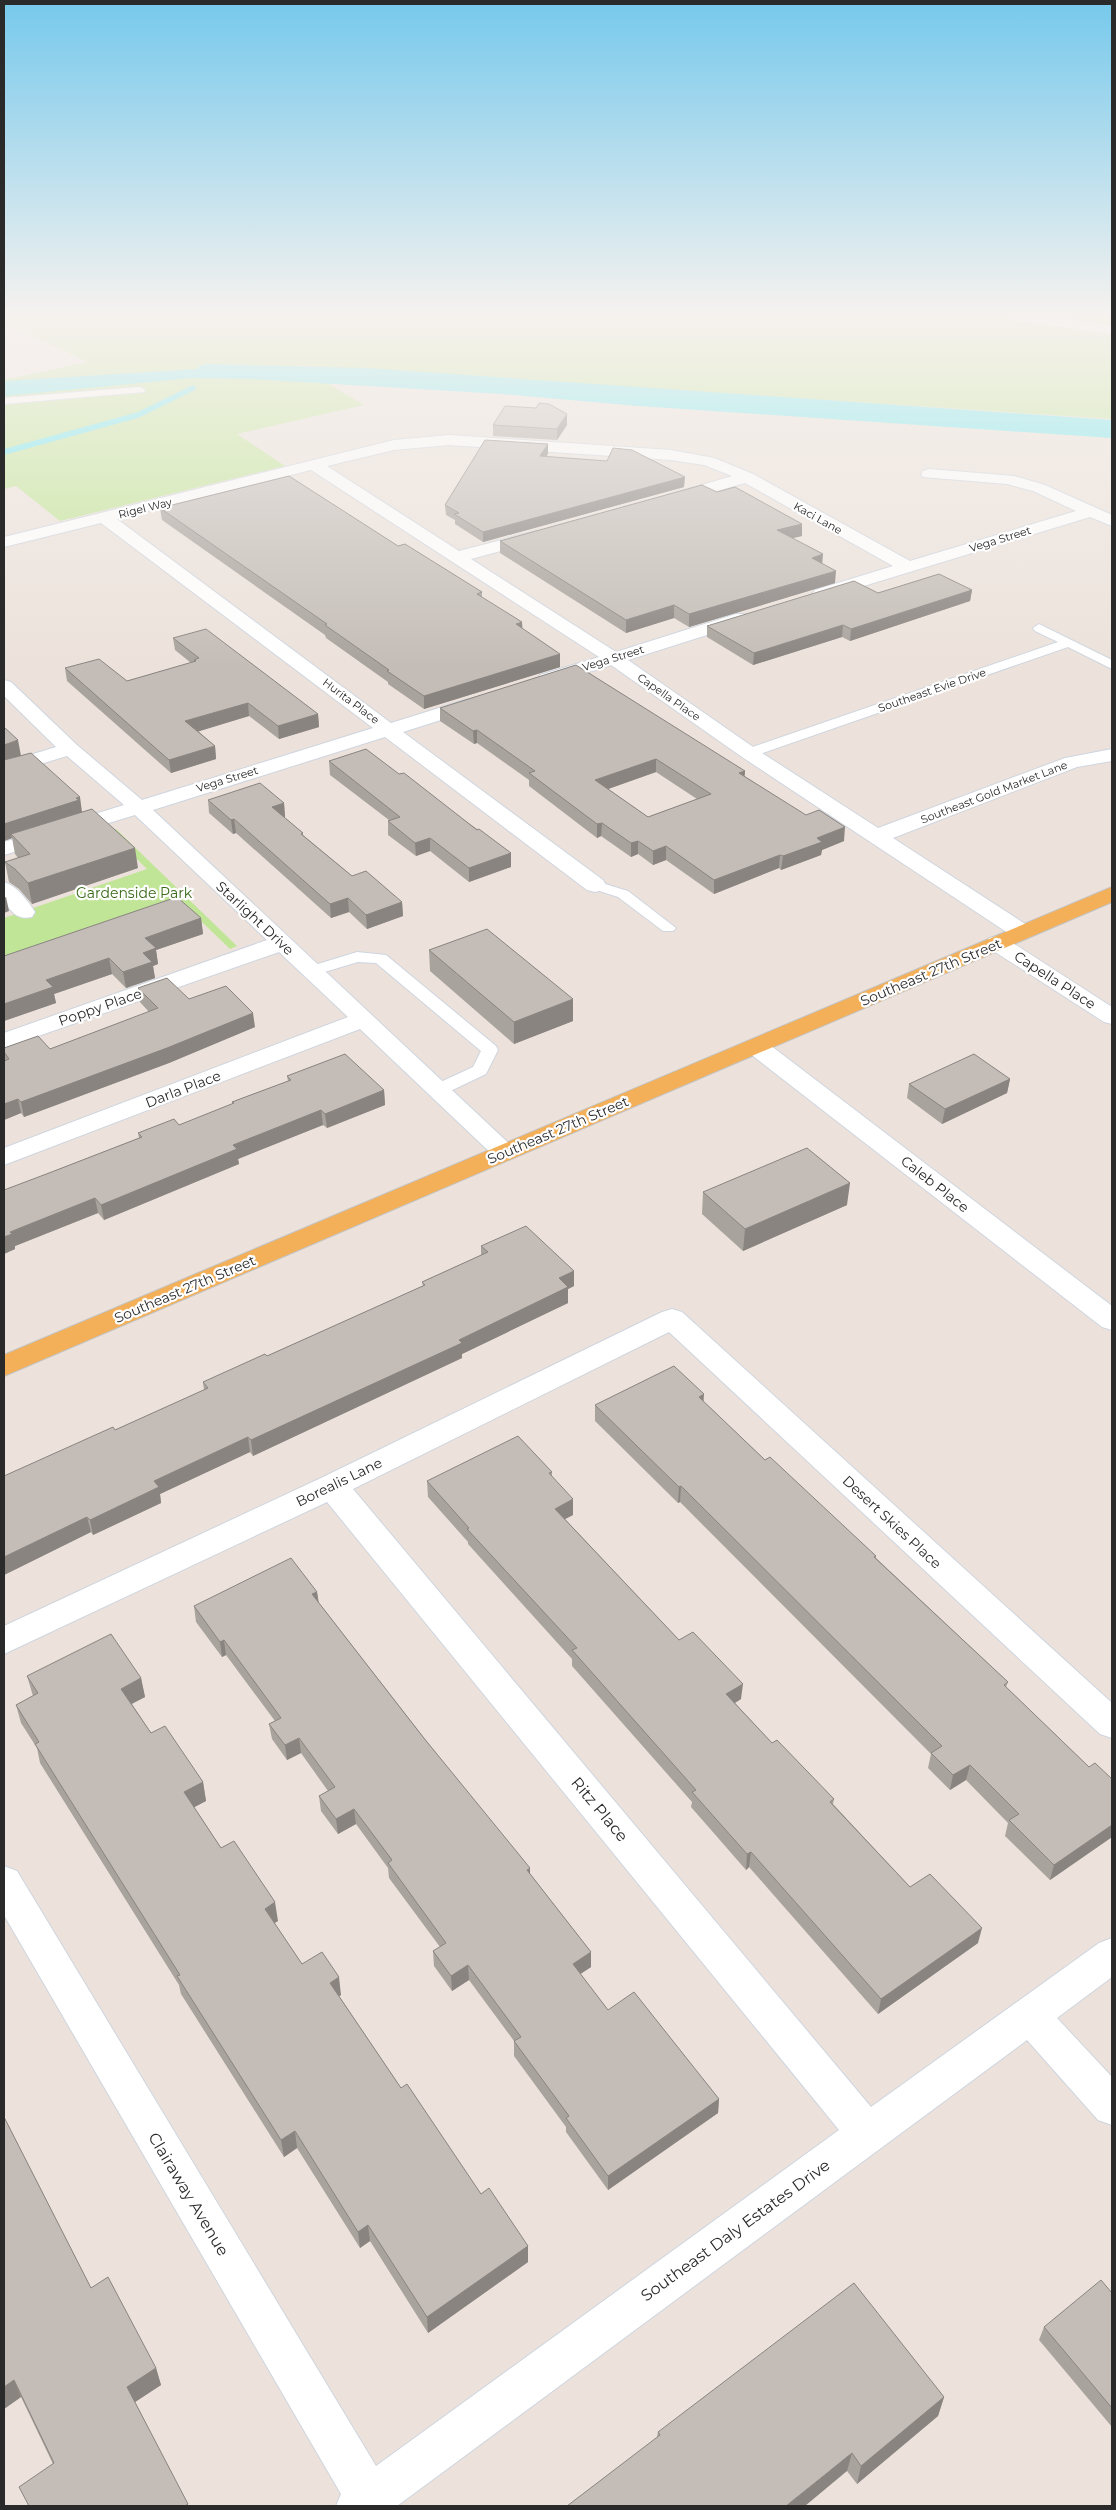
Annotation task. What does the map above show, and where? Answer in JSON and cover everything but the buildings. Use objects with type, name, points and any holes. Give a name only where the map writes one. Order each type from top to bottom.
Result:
[{"type":"main road","name":"Southeast 27th Street","points":[[4,1366],[504,1152],[757,1047],[1112,894]]},
{"type":"street","name":"Kaci Lane","points":[[315,466],[394,445],[449,440],[671,455],[708,461],[747,478],[906,567]]},
{"type":"street","name":"Rigel Way","points":[[4,542],[315,466]]},
{"type":"street","name":"Capella Place","points":[[315,466],[613,658],[749,753],[1022,932]]},
{"type":"street","points":[[929,474],[1008,479],[1039,488],[1112,522]]},
{"type":"street","points":[[660,501],[747,478]]},
{"type":"street","name":"Vega Street","points":[[802,600],[1090,512]]},
{"type":"street","name":"Hurita Place","points":[[106,518],[595,884]]},
{"type":"street","points":[[458,557],[555,530]]},
{"type":"street","name":"Vega Street","points":[[529,685],[755,614]]},
{"type":"street","name":"Starlight Drive","points":[[8,694],[70,750],[137,806],[504,1152]]},
{"type":"street","name":"Vega Street","points":[[4,849],[137,806],[492,697]]},
{"type":"street","points":[[4,769],[70,750]]},
{"type":"street","name":"Southeast Gold Market Lane","points":[[878,836],[1072,762],[1112,755]]},
{"type":"street","points":[[4,889],[24,912]]},
{"type":"street","name":"Poppy Place","points":[[4,1041],[281,943]]},
{"type":"street","name":"Capella Place","points":[[997,943],[1112,1017]]},
{"type":"street","name":"Darla Place","points":[[4,1157],[363,1020]]},
{"type":"street","name":"Caleb Place","points":[[757,1047],[1112,1320]]},
{"type":"street","name":"Borealis Lane","points":[[4,1641],[332,1486],[672,1320]]},
{"type":"street","name":"Desert Skies Place","points":[[672,1320],[1112,1724]]},
{"type":"street","name":"Ritz Place","points":[[332,1486],[867,2133]]},
{"type":"street","name":"Clairaway Avenue","points":[[4,1882],[368,2504]]},
{"type":"street","name":"Southeast Daly Estates Drive","points":[[368,2504],[867,2133],[1112,1955]]},
{"type":"street","points":[[1029,2015],[1112,2106]]},
{"type":"lane","points":[[1039,628],[1112,665]]},
{"type":"lane","name":"Southeast Evie Drive","points":[[749,753],[1069,643]]},
{"type":"lane","points":[[595,884],[623,894],[668,928]]},
{"type":"lane","points":[[311,971],[357,957],[380,958],[490,1050],[480,1070],[438,1090]]},
{"type":"green space","points":[[4,433],[241,433],[237,434],[285,466],[60,521],[16,486],[4,489]]},
{"type":"green space","name":"Gardenside Park","points":[[116,829],[237,946],[230,949],[177,898],[4,956],[4,918],[147,869],[108,831]]},
{"type":"water","points":[[1040,433],[1112,433],[1112,438]]},
{"type":"waterway","points":[[4,452],[72,433]]}]
